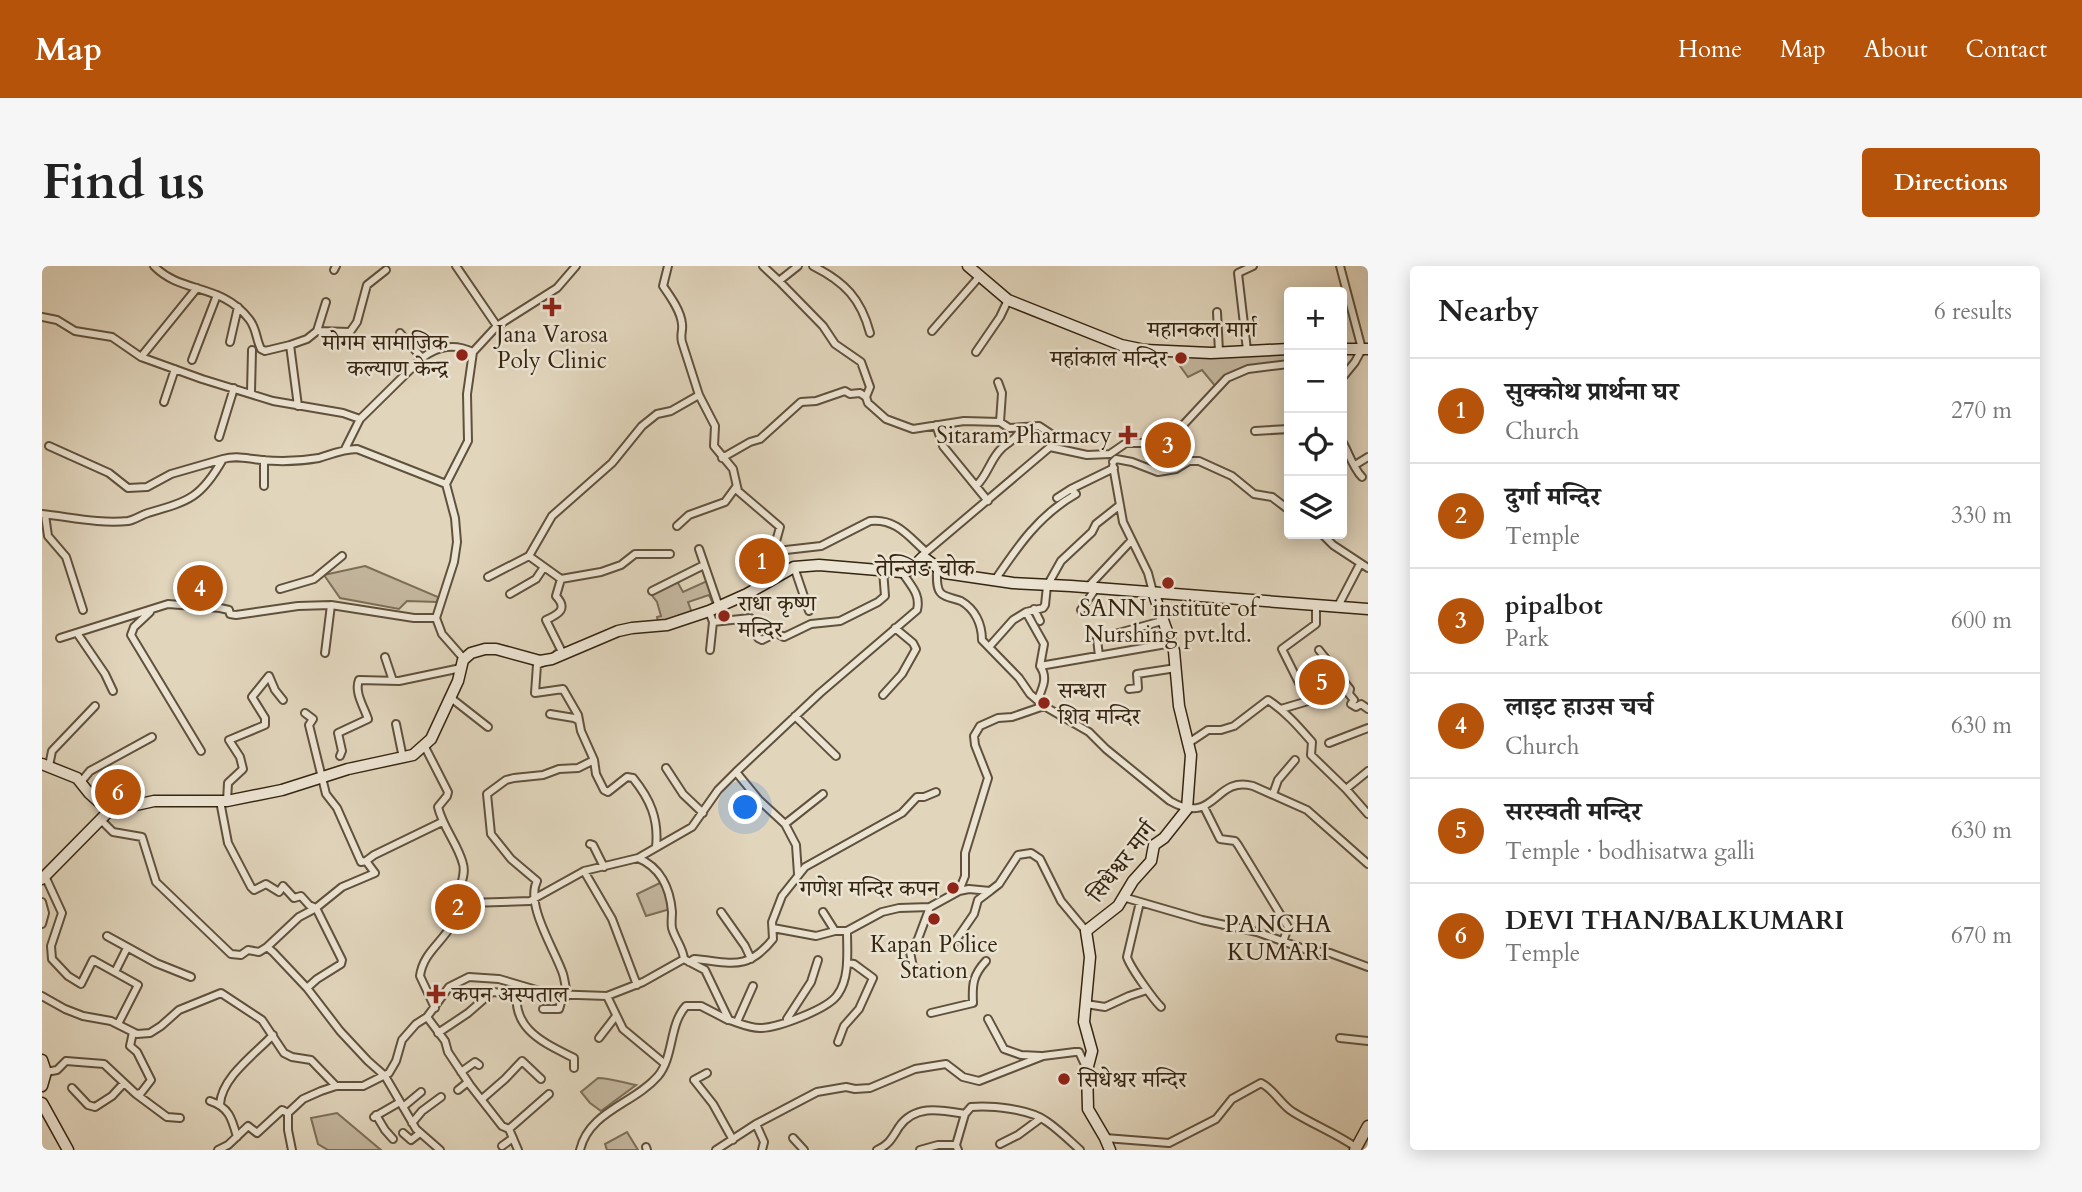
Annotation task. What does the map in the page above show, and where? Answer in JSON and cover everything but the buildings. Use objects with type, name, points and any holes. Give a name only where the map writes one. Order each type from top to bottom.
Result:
[{"type":"main road","name":"महानकल मार्ग","points":[[968,266],[1008,300],[1121,345],[1145,350],[1284,349]]},
{"type":"main road","points":[[1347,349],[1365,349]]},
{"type":"main road","points":[[907,570],[924,554],[936,568],[945,573],[995,580],[1368,609]]},
{"type":"main road","points":[[44,878],[109,811],[154,801],[224,801],[290,788],[321,777],[413,755],[432,739],[451,698],[463,663],[471,653],[485,649],[518,654],[540,661],[551,659],[618,631],[667,625],[714,609],[790,569],[819,565],[883,570],[936,568]]},
{"type":"main road","points":[[1153,592],[1172,643],[1181,714],[1189,742],[1191,755],[1187,809]]},
{"type":"main road","points":[[46,765],[77,778],[109,811]]},
{"type":"main road","name":"सिधेश्वर मार्ग","points":[[1110,1150],[1087,1109],[1087,1070],[1092,1051],[1084,1022],[1090,957],[1086,931],[1113,911],[1139,873],[1151,861],[1154,845],[1164,838],[1187,809]]},
{"type":"main road","points":[[42,1060],[46,1072],[42,1086]]},
{"type":"main road","points":[[42,1102],[68,1150]]},
{"type":"main road","points":[[1356,1149],[1368,1126]]},
{"type":"street","points":[[154,266],[168,278],[230,300],[255,328],[261,349],[265,351],[307,339],[317,331],[326,302]]},
{"type":"street","points":[[456,266],[497,326]]},
{"type":"street","points":[[340,756],[338,733],[368,719],[359,695],[358,681],[393,681],[463,663],[442,634],[436,618],[457,542],[456,517],[446,484],[468,441],[467,394],[472,352],[497,326],[557,288],[576,266]]},
{"type":"street","points":[[668,266],[663,286],[680,315],[683,326],[680,335],[699,395],[715,426],[713,442],[733,469],[736,487],[741,495],[780,527],[780,534],[775,541],[777,551],[790,569],[809,611]]},
{"type":"street","points":[[763,266],[823,326],[835,344],[861,362],[870,387],[866,397]]},
{"type":"street","points":[[779,281],[798,266]]},
{"type":"street","points":[[813,266],[832,275],[848,288],[866,317],[870,333]]},
{"type":"street","points":[[1247,349],[1238,273],[1254,266]]},
{"type":"street","points":[[1340,266],[1365,349],[1347,372]]},
{"type":"street","points":[[317,331],[350,332],[357,322],[368,285],[386,270]]},
{"type":"street","points":[[932,331],[979,277]]},
{"type":"street","points":[[141,357],[197,288]]},
{"type":"street","points":[[192,360],[217,295]]},
{"type":"street","points":[[976,352],[1008,300]]},
{"type":"street","points":[[229,342],[238,307]]},
{"type":"street","points":[[1214,351],[1217,312]]},
{"type":"street","points":[[42,317],[57,320],[75,331],[112,337],[141,357],[273,401],[343,413],[360,419]]},
{"type":"street","points":[[400,333],[422,358]]},
{"type":"street","points":[[290,345],[298,406]]},
{"type":"street","points":[[345,449],[360,419],[431,351],[448,346],[472,352]]},
{"type":"street","points":[[251,392],[252,350]]},
{"type":"street","points":[[1050,447],[1087,455],[1111,454],[1126,443],[1161,443],[1171,438],[1227,378],[1236,373],[1284,366]]},
{"type":"street","points":[[164,402],[175,369]]},
{"type":"street","points":[[998,382],[1002,393],[1000,422]]},
{"type":"street","points":[[219,436],[234,388]]},
{"type":"street","points":[[722,457],[760,439],[801,402],[816,401],[845,391],[850,394],[860,393],[893,424],[912,429],[964,421],[1000,422],[1009,428],[1039,426],[1054,438],[1050,447],[924,554],[903,529],[889,522],[876,520],[821,546],[777,551]]},
{"type":"street","points":[[488,577],[529,556],[552,516],[612,463],[642,426],[657,414],[671,411],[699,395]]},
{"type":"street","points":[[936,425],[943,446],[988,501]]},
{"type":"street","points":[[976,486],[1002,448],[1017,436],[1021,428]]},
{"type":"street","points":[[1255,431],[1284,429]]},
{"type":"street","points":[[49,446],[109,473],[128,488],[147,487],[171,474],[236,456],[264,460],[318,458],[345,449],[357,449],[372,454],[446,484]]},
{"type":"street","points":[[1347,450],[1355,470],[1362,477]]},
{"type":"street","points":[[1111,454],[1123,522],[1148,573],[1153,592]]},
{"type":"street","points":[[1355,465],[1368,457]]},
{"type":"street","points":[[83,610],[66,556],[48,536],[43,514],[97,521],[131,521],[144,514],[173,507],[197,495],[223,459]]},
{"type":"street","points":[[1058,498],[1113,466],[1116,459],[1158,471],[1176,469],[1189,461],[1199,461],[1232,476],[1254,494],[1272,496],[1284,506]]},
{"type":"street","points":[[264,460],[264,486]]},
{"type":"street","points":[[677,526],[689,514],[725,502],[736,487]]},
{"type":"street","points":[[995,580],[1024,537],[1061,503],[1076,494],[1071,489]]},
{"type":"street","points":[[989,647],[1013,620],[1045,605],[1047,586],[1061,561],[1092,532],[1096,524],[1120,505]]},
{"type":"street","points":[[1327,539],[1368,568]]},
{"type":"street","points":[[1081,610],[1092,587],[1131,541]]},
{"type":"street","points":[[699,549],[714,609],[710,650]]},
{"type":"street","points":[[529,556],[561,579],[601,572],[621,565],[635,554],[670,554]]},
{"type":"street","points":[[280,589],[314,579],[342,556]]},
{"type":"street","points":[[1337,608],[1360,564]]},
{"type":"street","points":[[652,591],[704,565]]},
{"type":"street","points":[[510,594],[536,579],[544,567]]},
{"type":"street","points":[[936,568],[939,591],[962,601],[977,617],[982,629],[982,640],[1019,678],[1030,694],[1044,706],[1089,732],[1170,801],[1187,809],[1204,807],[1234,784],[1244,783],[1307,810],[1368,864]]},
{"type":"street","points":[[713,622],[750,618],[758,638],[762,640],[776,633],[783,637],[811,624],[840,621],[885,596],[883,570]]},
{"type":"street","points":[[458,908],[467,903],[534,900],[584,871],[638,858],[692,827],[718,790],[736,772],[795,716],[917,610],[919,601],[907,570]]},
{"type":"street","points":[[561,579],[556,596],[563,608],[561,613],[546,620],[562,652],[537,664],[536,693],[563,689],[578,715],[594,760],[596,775],[604,790],[608,792],[627,777],[633,778],[638,784],[653,807],[658,831],[656,846]]},
{"type":"street","points":[[60,638],[168,604],[220,608],[236,615],[298,606],[331,605],[389,615],[436,618]]},
{"type":"street","points":[[324,653],[331,605]]},
{"type":"street","points":[[1281,709],[1308,701],[1282,649],[1316,624],[1317,605]]},
{"type":"street","points":[[154,608],[134,627],[131,635],[201,751]]},
{"type":"street","points":[[1034,609],[1040,621]]},
{"type":"street","points":[[1026,612],[1044,644],[1040,666],[1045,681],[1038,699]]},
{"type":"street","points":[[1099,656],[1097,639],[1162,621]]},
{"type":"street","points":[[883,695],[902,674],[916,649],[913,643],[895,628]]},
{"type":"street","points":[[77,633],[105,674],[113,691]]},
{"type":"street","points":[[1040,666],[1172,643]]},
{"type":"street","points":[[1319,650],[1350,689],[1349,694],[1354,700],[1351,704],[1356,707],[1361,704],[1368,709]]},
{"type":"street","points":[[385,657],[393,681]]},
{"type":"street","points":[[1129,689],[1138,688],[1137,674],[1176,668]]},
{"type":"street","points":[[283,699],[275,690],[269,676],[252,697],[265,718],[265,725],[229,740],[240,757],[243,769],[228,783],[224,801],[228,843],[251,887],[254,890],[266,884],[279,892],[283,886],[294,898],[301,896],[316,908],[342,960],[338,967],[307,988]]},
{"type":"street","points":[[451,698],[488,727]]},
{"type":"street","points":[[1189,742],[1208,730],[1234,726],[1268,700],[1281,709],[1312,742],[1311,755],[1368,814]]},
{"type":"street","points":[[46,765],[52,751],[94,706]]},
{"type":"street","points":[[960,891],[965,876],[965,853],[988,778],[974,736],[980,726],[998,718],[1012,717],[1044,706]]},
{"type":"street","points":[[101,820],[113,832],[142,837],[156,882],[231,954],[241,955],[248,950],[259,952],[299,917],[316,908],[342,887],[375,873],[366,862],[361,862],[337,808],[327,794],[309,725],[313,719],[305,713]]},
{"type":"street","points":[[550,714],[578,720]]},
{"type":"street","points":[[795,716],[836,756]]},
{"type":"street","points":[[396,724],[403,758]]},
{"type":"street","points":[[1329,743],[1368,728]]},
{"type":"street","points":[[80,783],[90,771],[152,737]]},
{"type":"street","points":[[425,747],[448,792],[438,807],[442,822],[464,865],[457,893],[458,908],[452,924],[424,960],[420,971],[435,1008]]},
{"type":"street","points":[[543,1009],[559,1009],[565,996],[563,975],[544,932],[534,900],[532,890],[537,881],[511,859],[491,834],[486,794],[506,780],[584,767],[594,760]]},
{"type":"street","points":[[1273,794],[1278,780],[1295,760]]},
{"type":"street","points":[[666,768],[683,794],[703,813]]},
{"type":"street","points":[[1346,789],[1368,771]]},
{"type":"street","points":[[736,772],[759,800],[785,824],[796,845],[799,861],[797,876]]},
{"type":"street","points":[[292,1150],[288,1113],[303,1099],[336,1086],[363,1086],[385,1076],[396,1061],[402,1040],[435,1008],[449,987],[469,976],[499,979],[565,996],[607,996],[686,961],[694,959],[734,963],[751,959],[760,954],[772,939],[772,922],[782,896],[797,876],[815,861],[902,813],[917,797],[936,792]]},
{"type":"street","points":[[785,824],[823,794]]},
{"type":"street","points":[[1204,807],[1220,839],[1235,841],[1263,884],[1288,927],[1283,942]]},
{"type":"street","points":[[366,862],[380,851],[442,822]]},
{"type":"street","points":[[590,844],[604,867]]},
{"type":"street","points":[[954,943],[974,914],[976,902],[999,884],[1018,855],[1031,853],[1040,859],[1061,901],[1086,931]]},
{"type":"street","points":[[638,858],[652,866],[667,888],[672,929],[686,961],[705,970],[729,1020]]},
{"type":"street","points":[[584,871],[612,919],[637,985]]},
{"type":"street","points":[[44,878],[62,913],[51,946],[52,960],[68,976],[82,984],[93,960],[138,985],[118,1024]]},
{"type":"street","points":[[773,928],[816,936],[847,931],[865,919],[891,909],[930,907],[960,891],[990,891]]},
{"type":"street","points":[[1123,897],[1202,920],[1257,932],[1307,950],[1330,953],[1368,967]]},
{"type":"street","points":[[42,902],[45,913],[42,924]]},
{"type":"street","points":[[1140,902],[1127,957],[1161,1007]]},
{"type":"street","points":[[920,971],[913,967],[909,952],[918,939],[930,907]]},
{"type":"street","points":[[721,912],[751,959]]},
{"type":"street","points":[[823,912],[835,931]]},
{"type":"street","points":[[580,1150],[590,1127],[596,1121],[646,1088],[659,1075],[680,1015],[686,1006],[701,1006],[737,1023],[761,1028],[831,1003],[839,994],[848,963],[847,931]]},
{"type":"street","points":[[107,936],[156,963],[191,977]]},
{"type":"street","points":[[267,947],[307,988],[368,1062],[385,1076],[412,1123],[440,1150]]},
{"type":"street","points":[[115,972],[127,948]]},
{"type":"street","points":[[786,1021],[811,982],[818,960]]},
{"type":"street","points":[[932,1013],[973,1003],[972,985],[975,974],[986,961]]},
{"type":"street","points":[[838,1042],[844,1026],[859,1009],[864,994],[873,983],[870,974],[848,963]]},
{"type":"street","points":[[518,985],[518,1011],[525,1025],[537,1039],[575,1058],[574,1069]]},
{"type":"street","points":[[737,1023],[753,986]]},
{"type":"street","points":[[1086,1003],[1105,1007],[1147,990]]},
{"type":"street","points":[[438,1034],[492,992],[516,994]]},
{"type":"street","points":[[42,996],[74,1012],[118,1024],[133,1032],[150,1033],[179,1010],[221,993],[261,1020],[284,1053],[311,1060],[336,1086]]},
{"type":"street","points":[[607,996],[623,1029],[665,1064]]},
{"type":"street","points":[[599,1038],[616,1016]]},
{"type":"street","points":[[427,1017],[445,1041],[468,1082],[502,1126],[509,1129],[519,1150]]},
{"type":"street","points":[[988,1019],[1004,1049],[1021,1055],[1043,1056],[1079,1052],[1087,1070]]},
{"type":"street","points":[[133,1032],[130,1046],[137,1052],[151,1080],[141,1093],[136,1094]]},
{"type":"street","points":[[220,1104],[224,1089],[241,1067],[273,1035]]},
{"type":"street","points":[[1340,1038],[1368,1041]]},
{"type":"street","points":[[716,1150],[756,1124],[829,1088],[870,1088],[905,1072],[934,1065],[946,1065],[963,1077],[979,1081],[1043,1056]]},
{"type":"street","points":[[46,1072],[57,1070],[66,1061],[104,1064],[136,1094],[167,1117],[180,1118]]},
{"type":"street","points":[[482,1099],[522,1061],[541,1080]]},
{"type":"street","points":[[461,1072],[475,1062],[479,1065]]},
{"type":"street","points":[[707,1073],[694,1080],[713,1104],[733,1140]]},
{"type":"street","points":[[458,1090],[468,1082]]},
{"type":"street","points":[[72,1088],[88,1105],[94,1107],[112,1096],[124,1083]]},
{"type":"street","points":[[1105,1138],[1169,1143],[1216,1119],[1232,1099],[1261,1083],[1272,1089],[1278,1100],[1292,1112],[1335,1133],[1356,1149]]},
{"type":"street","points":[[393,1139],[375,1116],[402,1105],[421,1092]]},
{"type":"street","points":[[509,1129],[549,1094]]},
{"type":"street","points":[[412,1123],[422,1111],[441,1097]]},
{"type":"street","points":[[210,1101],[220,1104],[230,1113],[237,1137]]},
{"type":"street","points":[[920,1150],[938,1145],[957,1148],[965,1114],[971,1107],[980,1106],[1004,1108],[1041,1118],[1080,1150]]},
{"type":"street","points":[[218,1150],[248,1126],[257,1133],[277,1112],[282,1110],[288,1113]]},
{"type":"street","points":[[877,1150],[889,1144],[905,1120],[920,1111],[965,1114]]},
{"type":"street","points":[[1000,1144],[1041,1118]]},
{"type":"street","points":[[756,1124],[764,1142],[762,1150]]},
{"type":"street","points":[[403,1133],[411,1140],[420,1133]]},
{"type":"street","points":[[502,1146],[513,1138]]},
{"type":"street","points":[[793,1138],[804,1150]]},
{"type":"street","points":[[1138,1139],[1138,1150]]},
{"type":"shaded area","points":[[1284,350],[1284,364],[1246,368],[1216,387],[1202,370],[1188,377],[1180,366],[1189,353]]},
{"type":"shaded area","points":[[365,566],[438,597],[437,602],[407,601],[399,609],[340,598],[324,575]]},
{"type":"shaded area","points":[[679,580],[683,592],[707,581],[715,603],[713,604],[709,595],[688,602],[692,613],[658,622],[657,617],[661,616],[657,602],[650,593]]},
{"type":"shaded area","points":[[662,882],[670,909],[646,916],[637,894]]},
{"type":"shaded area","points":[[598,1078],[636,1085],[601,1111],[581,1092]]},
{"type":"shaded area","points":[[337,1113],[381,1150],[328,1150],[318,1144],[311,1118]]},
{"type":"shaded area","points":[[627,1132],[638,1150],[607,1150],[605,1144]]},
{"type":"place","name":"Jana Varosa Poly Clinic","points":[[552,307]]},
{"type":"place","name":"मोगम सामाजिक कल्याण केन्द्र","points":[[462,355]]},
{"type":"place","name":"महांकाल मन्दिर","points":[[1181,358]]},
{"type":"place","name":"Sitaram Pharmacy","points":[[1128,435]]},
{"type":"place","name":"pipalbot","points":[[1168,445]]},
{"type":"place","name":"सुक्कोथ प्रार्थना घर","points":[[762,561]]},
{"type":"place","name":"SANN institute of Nurshing pvt.ltd.","points":[[1168,583]]},
{"type":"place","name":"लाइट हाउस चर्च","points":[[200,588]]},
{"type":"place","name":"राधा कृष्ण मन्दिर","points":[[724,616]]},
{"type":"place","name":"सरस्वती मन्दिर","points":[[1322,682]]},
{"type":"place","name":"सन्धरा शिव मन्दिर","points":[[1044,703]]},
{"type":"place","name":"DEVI THAN/BALKUMARI","points":[[118,792]]},
{"type":"place","name":"गणेश मन्दिर कपन","points":[[953,888]]},
{"type":"place","name":"दुर्गा मन्दिर","points":[[458,907]]},
{"type":"place","name":"Kapan Police Station","points":[[934,919]]},
{"type":"place","name":"कपन अस्पताल","points":[[436,994]]},
{"type":"place","name":"सिधेश्वर मन्दिर","points":[[1064,1079]]},
{"type":"district","name":"तेन्जिङ चोक","points":[[925,568]]},
{"type":"district","name":"PANCHA KUMARI","points":[[1278,938]]}]
